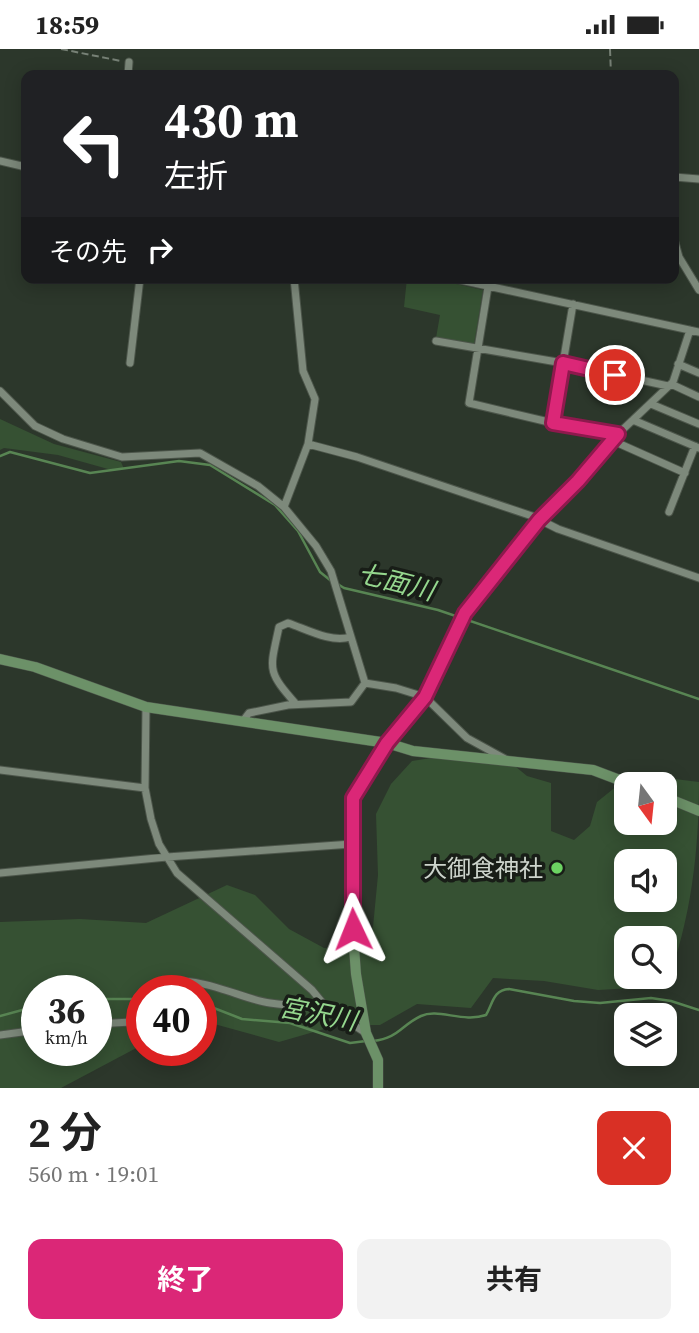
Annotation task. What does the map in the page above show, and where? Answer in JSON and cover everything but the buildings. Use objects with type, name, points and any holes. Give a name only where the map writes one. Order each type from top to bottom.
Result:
[{"type":"street","points":[[128,70],[129,62]]},
{"type":"street","points":[[0,160],[21,166]]},
{"type":"street","points":[[679,177],[699,179]]},
{"type":"street","points":[[679,259],[699,290]]},
{"type":"street","points":[[130,363],[139,284]]},
{"type":"street","points":[[285,507],[307,444],[314,399],[303,371],[295,284]]},
{"type":"street","points":[[476,284],[699,332]]},
{"type":"street","points":[[488,287],[470,403],[553,423],[618,434]]},
{"type":"street","points":[[553,423],[573,304]]},
{"type":"street","points":[[378,1088],[378,1060],[366,1033],[356,974],[351,906],[353,798],[387,743],[425,697],[465,613],[539,520],[578,481],[618,434],[669,385],[690,330]]},
{"type":"street","points":[[436,341],[669,385],[699,397]]},
{"type":"street","points":[[678,365],[699,373]]},
{"type":"street","points":[[0,391],[35,426],[63,439],[122,457],[200,453],[258,486],[285,507],[316,546],[332,575],[365,683]]},
{"type":"street","points":[[651,404],[699,424]]},
{"type":"street","points":[[633,420],[697,447],[669,512]]},
{"type":"street","points":[[618,434],[620,444],[685,473]]},
{"type":"street","points":[[307,444],[357,457],[699,578]]},
{"type":"street","points":[[296,704],[274,679],[272,662],[279,628],[288,623],[324,635],[344,639],[350,636]]},
{"type":"street","points":[[0,659],[35,667],[146,707],[387,743],[413,751],[593,770],[614,778]]},
{"type":"street","points":[[365,683],[396,688],[425,697],[467,738],[510,762]]},
{"type":"street","points":[[243,721],[249,713],[296,704],[351,702],[365,683]]},
{"type":"street","points":[[146,707],[145,788],[159,844],[177,873],[312,990],[326,1007],[366,1033]]},
{"type":"street","points":[[0,770],[145,788]]},
{"type":"street","points":[[677,802],[699,811]]},
{"type":"street","points":[[0,873],[167,857],[352,844]]},
{"type":"street","points":[[217,986],[268,1003],[326,1007]]},
{"type":"street","points":[[0,1035],[21,1032]]},
{"type":"path","points":[[61,49],[129,62]]},
{"type":"path","points":[[610,49],[611,70]]},
{"type":"green space","points":[[406,284],[456,284],[483,290],[474,344],[436,338],[440,315],[404,307]]},
{"type":"green space","points":[[0,419],[54,444],[121,462],[124,469],[108,469],[58,455],[4,448],[0,450]]},
{"type":"green space","points":[[456,754],[510,762],[527,776],[551,783],[551,831],[574,840],[590,826],[597,802],[614,788],[614,835],[677,835],[677,779],[699,782],[692,885],[677,954],[677,926],[614,926],[615,989],[598,990],[544,981],[493,978],[471,1008],[417,1004],[380,1025],[338,1025],[279,1042],[217,1025],[217,975],[126,975],[126,1053],[112,1061],[112,975],[21,975],[21,1066],[102,1066],[61,1088],[0,1088],[0,922],[80,919],[146,923],[227,885],[255,895],[289,929],[324,948],[352,949],[373,927],[378,875],[376,814],[391,784],[412,761]]},
{"type":"waterway","name":"七面川","points":[[0,456],[10,452],[90,473],[179,461],[210,465],[275,505],[298,531],[320,572],[330,580]]},
{"type":"waterway","name":"七面川","points":[[336,583],[344,588],[438,610],[699,699]]},
{"type":"waterway","name":"宮沢川","points":[[373,1041],[389,1037],[428,1014],[469,1017],[486,1015],[494,998],[509,989],[600,1003],[651,998],[699,1010]]},
{"type":"waterway","name":"宮沢川","points":[[112,999],[126,999]]},
{"type":"waterway","name":"宮沢川","points":[[217,1009],[242,1019],[290,1023],[350,1043],[366,1041]]},
{"type":"waterway","name":"宮沢川","points":[[0,1016],[21,1010]]},
{"type":"place","name":"大御食神社","points":[[557,868]]},
{"type":"route","points":[[353,929],[353,798],[387,743],[425,697],[465,613],[539,520],[578,481],[618,434],[553,423],[563,363],[615,375]]}]
